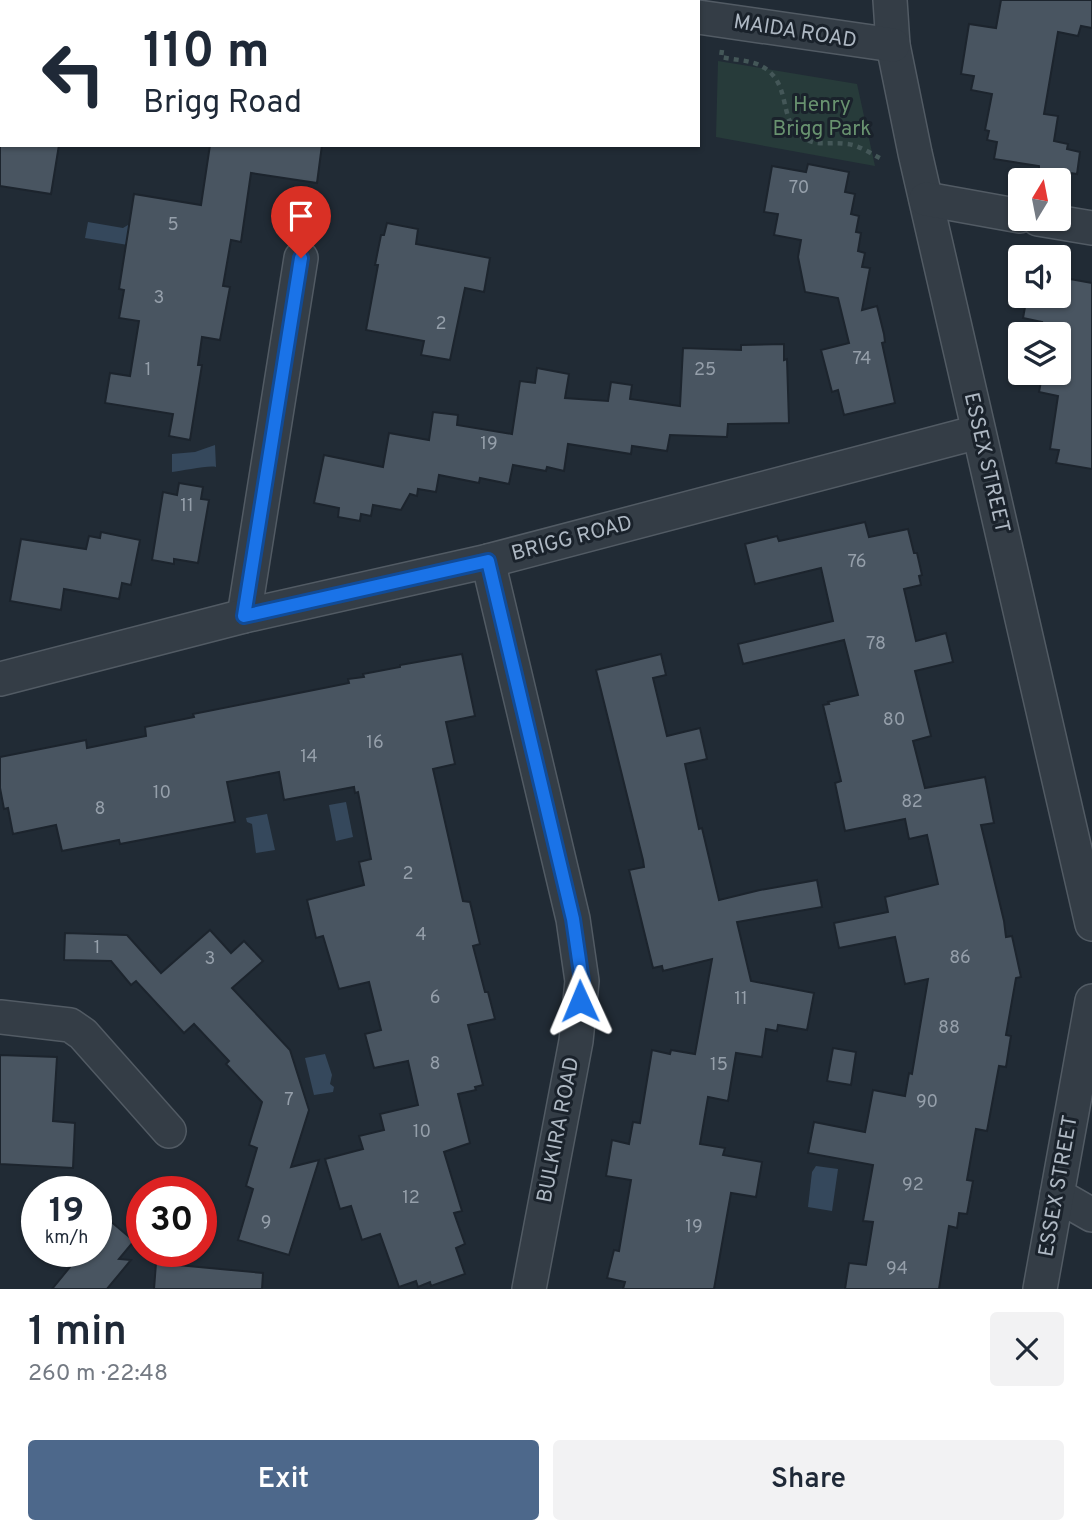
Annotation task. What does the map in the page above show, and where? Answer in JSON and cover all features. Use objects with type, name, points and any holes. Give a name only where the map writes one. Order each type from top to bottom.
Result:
[{"type":"street","name":"ESSEX STREET","points":[[890,0],[893,46],[926,199],[1092,924]]},
{"type":"street","name":"MAIDA ROAD","points":[[712,19],[893,46]]},
{"type":"street","points":[[926,199],[1008,214]]},
{"type":"street","points":[[1071,224],[1092,228]]},
{"type":"street","points":[[244,616],[301,258]]},
{"type":"street","name":"BRIGG ROAD","points":[[0,679],[244,616],[488,561],[978,432]]},
{"type":"street","name":"BULKIRA ROAD","points":[[488,561],[573,919],[582,981],[576,1041],[529,1289]]},
{"type":"street","name":"ESSEX STREET","points":[[1040,1289],[1092,1001]]},
{"type":"street","points":[[0,1017],[70,1025],[83,1034],[169,1131]]},
{"type":"street","points":[[1058,1195],[1092,1214]]},
{"type":"path","points":[[712,19],[721,57],[762,66],[772,74],[784,93],[788,115],[796,133],[814,144],[854,145],[882,159]]},
{"type":"green space","name":"Henry Brigg Park","points":[[718,61],[857,84],[875,166],[716,137]]},
{"type":"water","points":[[88,222],[123,228],[131,225],[128,245],[85,238]]},
{"type":"water","points":[[215,445],[216,467],[172,472],[172,454],[195,452]]},
{"type":"water","points":[[346,802],[353,837],[336,841],[329,805]]},
{"type":"water","points":[[267,814],[275,850],[256,853],[252,824],[247,822],[246,818]]},
{"type":"water","points":[[325,1054],[332,1075],[330,1084],[334,1087],[333,1092],[314,1095],[305,1058]]},
{"type":"water","points":[[816,1166],[838,1169],[832,1211],[808,1207],[812,1172]]},
{"type":"building","points":[[1001,0],[1092,0],[1092,28],[1081,26],[1078,36],[1058,32],[1044,114],[1058,116],[1054,141],[1068,144],[1067,149],[1080,152],[1077,174],[1071,173],[1071,168],[1039,168],[994,159],[997,142],[987,140],[989,131],[985,130],[992,94],[971,90],[974,76],[961,74],[969,24],[996,28]]},
{"type":"building","points":[[0,147],[59,147],[51,194],[0,186]]},
{"type":"building","points":[[210,147],[322,147],[317,183],[251,173],[241,242],[231,240],[223,286],[230,287],[220,340],[202,337],[198,365],[202,365],[190,440],[169,436],[173,414],[105,403],[110,373],[130,376],[139,321],[119,318],[124,290],[119,289],[134,194],[201,205]]},
{"type":"building","points":[[808,164],[849,172],[845,192],[855,194],[851,214],[859,216],[856,232],[861,233],[858,251],[865,253],[862,267],[870,268],[862,310],[877,306],[895,403],[844,415],[838,390],[832,392],[821,350],[849,343],[838,298],[805,292],[798,257],[801,240],[774,235],[778,214],[764,212],[772,166],[806,172]]},
{"type":"building","points":[[387,223],[418,229],[416,244],[490,258],[484,292],[465,288],[450,360],[421,355],[424,341],[366,330],[378,265],[375,265],[381,235],[384,235]]},
{"type":"building","points":[[1071,279],[1092,283],[1092,469],[1056,463],[1059,450],[1050,449],[1058,396],[1039,392],[1040,385],[1071,385],[1071,322],[1042,322],[1023,318],[1025,308],[1071,308]]},
{"type":"building","points":[[784,344],[789,423],[728,424],[727,437],[670,435],[667,451],[632,446],[631,454],[568,444],[564,471],[547,467],[546,471],[513,465],[509,484],[480,478],[479,483],[439,475],[436,492],[418,489],[417,496],[410,494],[401,510],[373,505],[371,516],[361,514],[360,521],[338,517],[339,508],[314,503],[324,455],[383,467],[389,433],[429,440],[433,412],[458,415],[457,425],[512,434],[520,381],[535,383],[537,368],[569,374],[565,398],[608,401],[611,382],[632,385],[630,399],[680,406],[683,348],[741,350],[741,345]]},
{"type":"building","points":[[179,483],[203,487],[201,499],[209,500],[198,563],[174,559],[174,564],[152,560],[163,492],[177,495]]},
{"type":"building","points":[[865,522],[869,537],[908,529],[922,575],[919,576],[921,585],[904,589],[916,641],[946,633],[953,662],[915,671],[931,736],[913,741],[925,788],[985,777],[994,823],[981,825],[1006,937],[1012,936],[1021,977],[1016,978],[1006,1035],[1011,1036],[1006,1067],[999,1066],[987,1131],[976,1129],[967,1180],[973,1181],[967,1214],[959,1213],[957,1228],[949,1226],[939,1289],[845,1289],[849,1263],[866,1265],[873,1222],[863,1221],[873,1165],[808,1153],[814,1122],[865,1132],[873,1090],[905,1096],[909,1073],[912,1074],[928,979],[905,984],[895,937],[839,948],[834,923],[888,912],[885,897],[938,884],[927,835],[909,839],[905,819],[845,831],[835,783],[841,781],[823,705],[858,695],[844,640],[743,664],[738,644],[833,621],[821,568],[755,584],[745,544],[777,536],[779,541]]},
{"type":"building","points":[[101,532],[140,540],[131,585],[122,583],[119,599],[64,589],[61,610],[10,601],[21,539],[86,549],[89,536],[100,538]]},
{"type":"building","points":[[462,654],[475,716],[446,722],[455,764],[433,769],[463,901],[470,902],[480,944],[473,946],[495,1019],[468,1025],[483,1085],[475,1087],[476,1090],[458,1094],[470,1143],[444,1152],[462,1211],[454,1213],[465,1244],[456,1248],[465,1274],[431,1286],[430,1282],[418,1287],[416,1281],[399,1287],[380,1234],[362,1240],[351,1206],[340,1209],[325,1159],[363,1149],[359,1136],[384,1130],[380,1114],[418,1105],[408,1061],[374,1068],[365,1034],[381,1030],[369,982],[339,989],[323,936],[316,938],[307,900],[364,885],[359,862],[371,859],[358,792],[355,793],[354,787],[284,800],[279,772],[227,782],[235,822],[120,844],[119,840],[62,851],[56,825],[13,834],[8,808],[4,809],[0,788],[0,757],[86,740],[87,748],[146,736],[145,727],[194,717],[193,714],[349,683],[348,679],[364,677],[363,674]]},
{"type":"building","points":[[661,654],[666,675],[653,678],[667,736],[700,728],[707,759],[685,764],[699,829],[702,828],[719,900],[817,880],[822,907],[737,922],[751,981],[814,993],[807,1030],[778,1025],[777,1031],[766,1029],[762,1057],[736,1053],[728,1101],[708,1097],[700,1144],[725,1148],[723,1155],[762,1162],[756,1197],[731,1193],[714,1289],[623,1289],[625,1282],[607,1278],[614,1250],[619,1251],[631,1180],[606,1176],[612,1140],[629,1144],[633,1122],[640,1123],[652,1050],[670,1054],[671,1050],[695,1054],[712,959],[663,971],[662,966],[653,968],[629,870],[644,867],[643,860],[596,670]]},
{"type":"building","points":[[210,930],[231,953],[244,941],[263,961],[232,988],[290,1050],[309,1110],[291,1167],[319,1160],[289,1255],[238,1240],[253,1189],[246,1186],[257,1148],[249,1145],[262,1102],[226,1064],[229,1061],[194,1024],[184,1033],[136,981],[131,985],[111,961],[64,960],[65,933],[127,935],[161,973]]},
{"type":"building","points":[[833,1048],[856,1052],[851,1085],[827,1081]]},
{"type":"building","points":[[0,1055],[57,1057],[53,1121],[75,1123],[73,1168],[0,1164]]},
{"type":"building","points":[[112,1222],[126,1234],[126,1251],[119,1259],[126,1260],[126,1266],[107,1289],[52,1289],[70,1267],[112,1267]]},
{"type":"building","points":[[156,1267],[199,1267],[263,1273],[262,1289],[154,1289]]},
{"type":"route","points":[[301,258],[244,616],[488,561],[573,919],[582,981],[580,1001]]}]
